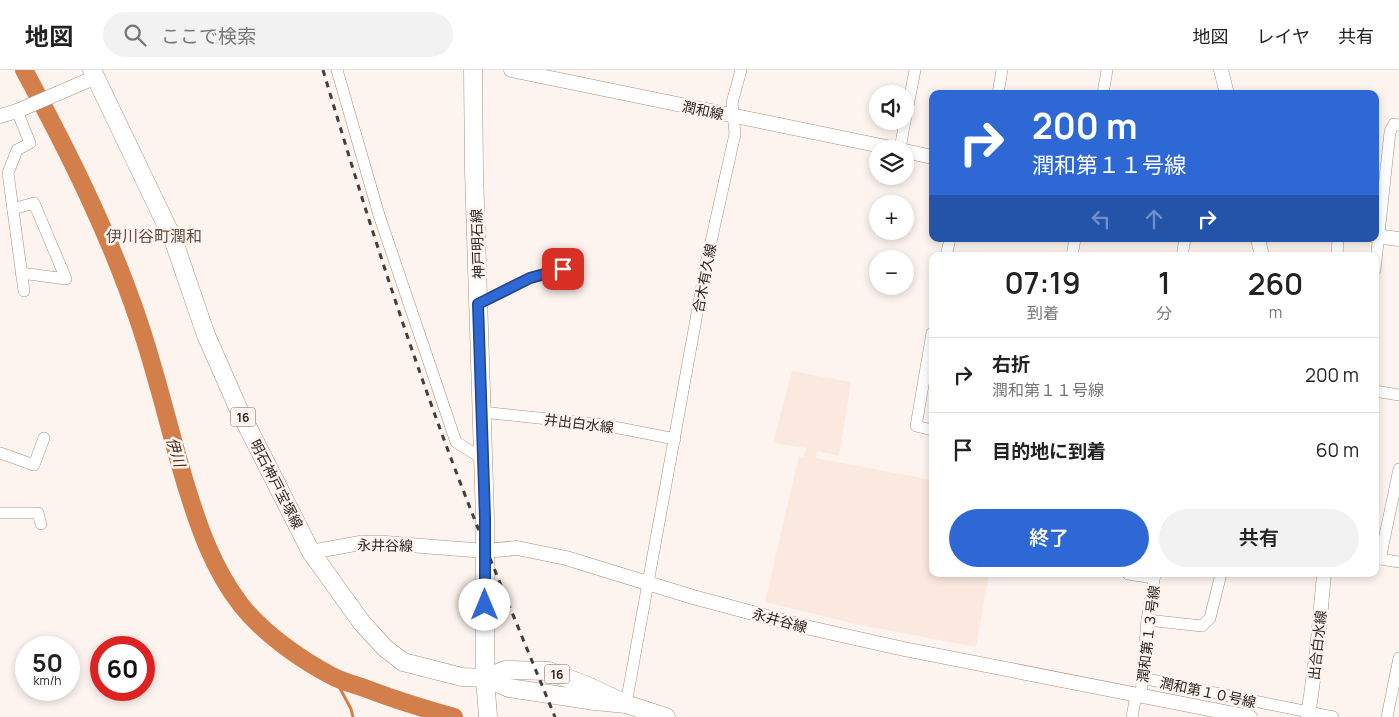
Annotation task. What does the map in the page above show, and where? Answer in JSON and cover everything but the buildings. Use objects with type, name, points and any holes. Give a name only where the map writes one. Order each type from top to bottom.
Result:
[{"type":"main road","name":"神戸明石線","points":[[473,70],[488,717]]},
{"type":"main road","name":"明石神戸宝塚線","points":[[92,75],[173,239],[206,334],[220,368],[311,552],[362,624],[385,648],[403,662],[462,677],[486,686],[626,704],[666,717]]},
{"type":"street","points":[[337,70],[379,215],[456,442],[483,459]]},
{"type":"street","name":"潤和線","points":[[511,70],[869,143]]},
{"type":"street","name":"合木有久線","points":[[626,704],[706,264],[735,134],[732,103],[741,70]]},
{"type":"street","points":[[912,85],[915,70]]},
{"type":"street","points":[[999,90],[1002,70]]},
{"type":"street","points":[[1104,90],[1107,70]]},
{"type":"street","points":[[1221,70],[1223,90]]},
{"type":"street","points":[[0,116],[17,111],[92,75]]},
{"type":"street","points":[[17,111],[30,142],[17,150],[8,173],[24,290]]},
{"type":"street","points":[[1379,195],[1380,175],[1390,132],[1394,124],[1399,125]]},
{"type":"street","points":[[914,153],[929,156]]},
{"type":"street","points":[[13,210],[34,202],[66,279],[21,273]]},
{"type":"street","points":[[1379,236],[1399,239]]},
{"type":"street","points":[[478,304],[530,278],[563,269]]},
{"type":"street","points":[[929,350],[916,426],[929,429]]},
{"type":"street","points":[[1379,392],[1399,395]]},
{"type":"street","name":"井出白水線","points":[[482,412],[604,425],[675,439]]},
{"type":"street","points":[[0,453],[34,465],[44,438]]},
{"type":"street","points":[[1379,555],[1399,469]]},
{"type":"street","points":[[0,513],[38,513],[42,524]]},
{"type":"street","name":"永井谷線","points":[[311,552],[360,543],[485,550],[517,548],[566,558],[648,584],[802,626],[904,649],[1244,716]]},
{"type":"street","points":[[1379,559],[1399,562]]},
{"type":"street","name":"潤和第１３号線","points":[[1132,717],[1142,678],[1147,620],[1155,577]]},
{"type":"street","points":[[1147,620],[1202,626],[1210,618],[1220,577]]},
{"type":"street","name":"出合白水線","points":[[1308,714],[1317,651],[1324,577]]},
{"type":"street","points":[[1387,717],[1399,658]]},
{"type":"street","name":"潤和第１０号線","points":[[1142,678],[1308,714],[1333,717]]},
{"type":"street","points":[[1240,698],[1244,716]]},
{"type":"shaded area","points":[[792,371],[851,382],[839,456],[817,451],[816,458],[929,479],[929,577],[988,577],[976,647],[855,624],[765,602],[799,456],[804,457],[806,448],[773,443]]},
{"type":"waterway","name":"伊川","points":[[24,70],[72,162],[115,257],[145,342],[195,514],[214,562],[231,591],[241,605],[271,636],[320,670],[345,682],[454,717]]},
{"type":"waterway","points":[[334,677],[351,709],[353,717]]},
{"type":"railway","points":[[323,70],[374,236],[430,401],[475,520],[555,717]]},
{"type":"district","name":"伊川谷町潤和","points":[[154,236]]},
{"type":"route","points":[[485,605],[485,518],[478,304],[530,278],[563,269]]}]
